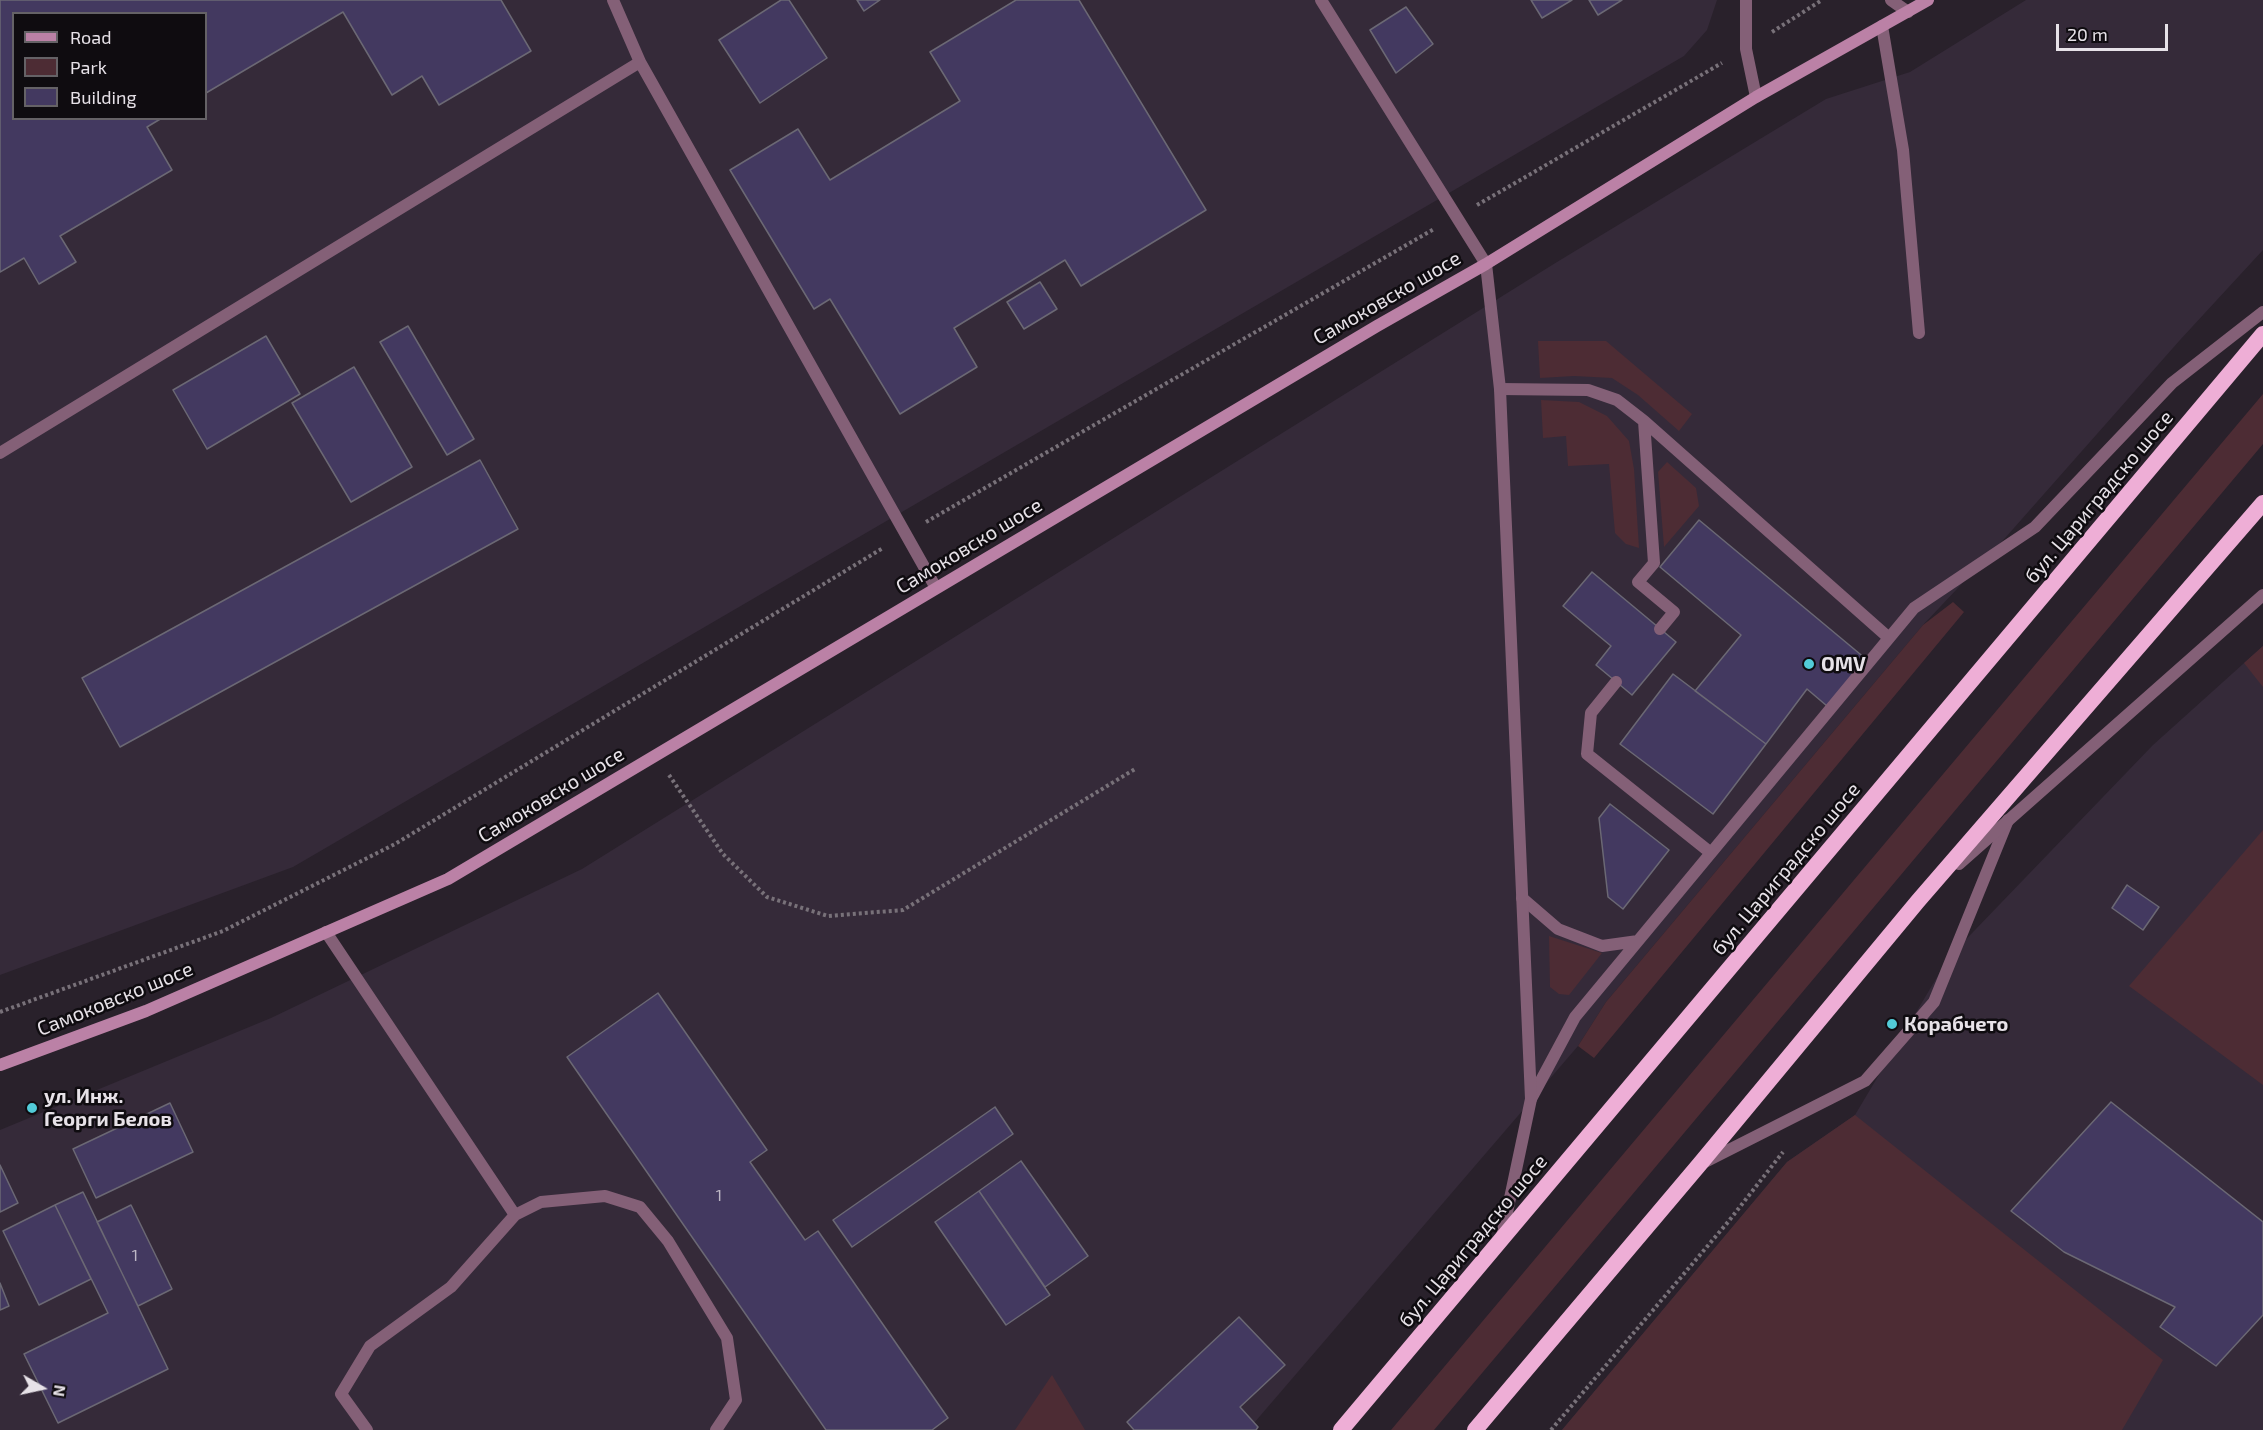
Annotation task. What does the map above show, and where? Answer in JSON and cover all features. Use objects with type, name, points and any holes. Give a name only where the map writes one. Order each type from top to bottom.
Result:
[{"type":"highway","name":"бул. Цариградско шосе","points":[[1341,1430],[2263,334]]},
{"type":"highway","points":[[1475,1430],[1918,901],[2263,502]]},
{"type":"main road","name":"Самоковско шосе","points":[[0,1065],[146,1011],[447,879],[1377,326],[1486,264],[1756,97],[1928,0]]},
{"type":"street","points":[[613,0],[640,62],[936,588]]},
{"type":"street","points":[[1321,0],[1486,264],[1500,389],[1531,1099],[1502,1240]]},
{"type":"street","points":[[1746,0],[1746,49],[1756,97]]},
{"type":"street","points":[[1891,0],[1908,12]]},
{"type":"street","points":[[1882,26],[1903,150],[1919,333]]},
{"type":"street","points":[[0,453],[640,62]]},
{"type":"street","points":[[1531,1099],[1575,1017],[1914,608],[2035,527],[2172,383],[2263,312]]},
{"type":"street","points":[[1500,389],[1588,390],[1617,399],[1889,638]]},
{"type":"street","points":[[1644,421],[1654,564],[1638,582],[1674,612],[1660,629]]},
{"type":"street","points":[[1918,901],[2008,818],[2263,595]]},
{"type":"street","points":[[1616,682],[1591,714],[1587,754],[1711,853]]},
{"type":"street","points":[[1699,1165],[1865,1081],[1934,1002],[2008,818]]},
{"type":"street","points":[[1522,898],[1558,929],[1602,946],[1638,940]]},
{"type":"street","points":[[326,932],[515,1215]]},
{"type":"street","points":[[367,1430],[341,1394],[370,1346],[451,1287],[515,1215],[541,1202],[605,1196],[640,1207],[668,1241],[727,1338],[736,1400],[717,1430]]},
{"type":"path","points":[[0,1012],[223,931],[395,844],[906,534],[1746,49],[1822,0]]},
{"type":"path","points":[[655,755],[723,854],[767,897],[828,916],[903,910],[1135,768]]},
{"type":"path","points":[[1551,1430],[1728,1222],[1789,1145]]},
{"type":"shaded area","points":[[0,0],[1717,0],[1707,30],[1684,56],[293,867],[0,975]]},
{"type":"shaded area","points":[[2026,0],[2263,0],[2263,250],[2006,537],[1923,625],[1606,1002],[1578,1046],[1248,1430],[0,1430],[0,1130],[271,1018],[582,869],[1557,262],[1826,99],[1910,72]]},
{"type":"shaded area","points":[[2263,646],[2263,1430],[1562,1430],[1787,1162],[1855,1115],[1949,957],[2153,745]]},
{"type":"green space","points":[[1538,341],[1606,341],[1692,414],[1679,431],[1638,395],[1612,378],[1574,376],[1540,378]]},
{"type":"green space","points":[[2263,394],[2263,444],[1542,1302],[1434,1430],[1391,1430]]},
{"type":"green space","points":[[1541,400],[1579,402],[1607,416],[1629,441],[1634,469],[1639,548],[1626,544],[1615,533],[1609,464],[1568,466],[1566,436],[1543,438]]},
{"type":"green space","points":[[1667,462],[1696,488],[1699,506],[1664,547],[1658,472]]},
{"type":"green space","points":[[1953,602],[1964,612],[1594,1058],[1578,1046],[1606,1002],[1923,625]]},
{"type":"green space","points":[[2263,646],[2263,687],[2244,663]]},
{"type":"green space","points":[[2263,830],[2263,1085],[2129,986]]},
{"type":"green space","points":[[1549,936],[1602,953],[1569,995],[1559,994],[1550,987]]},
{"type":"green space","points":[[1855,1115],[2163,1360],[2122,1430],[1562,1430],[1787,1162]]},
{"type":"green space","points":[[1052,1375],[1085,1430],[1015,1430]]},
{"type":"building","points":[[0,0],[501,0],[531,51],[439,105],[422,76],[392,95],[343,12],[207,92],[207,12],[12,12],[12,120],[159,120],[147,127],[172,170],[60,236],[76,262],[39,284],[24,258],[0,272]]},
{"type":"building","points":[[781,0],[789,0],[827,58],[760,103],[719,40]]},
{"type":"building","points":[[857,0],[880,0],[864,11]]},
{"type":"building","points":[[1016,0],[1079,0],[1206,210],[1081,286],[1065,260],[954,328],[977,367],[900,414],[830,299],[814,309],[730,170],[798,129],[830,180],[960,101],[930,52]]},
{"type":"building","points":[[1531,0],[1572,0],[1542,18]]},
{"type":"building","points":[[1589,0],[1622,0],[1598,15]]},
{"type":"building","points":[[1406,7],[1433,44],[1396,73],[1370,30]]},
{"type":"building","points":[[1040,282],[1057,309],[1024,329],[1007,302]]},
{"type":"building","points":[[408,326],[474,439],[447,455],[380,342]]},
{"type":"building","points":[[266,336],[300,394],[207,449],[173,390]]},
{"type":"building","points":[[354,367],[412,467],[351,502],[292,403]]},
{"type":"building","points":[[480,460],[518,529],[120,747],[82,678]]},
{"type":"building","points":[[1699,520],[1866,659],[1827,706],[1807,689],[1766,744],[1695,691],[1741,635],[1660,567]]},
{"type":"building","points":[[1592,572],[1676,642],[1632,695],[1596,665],[1611,646],[1563,606]]},
{"type":"building","points":[[1673,674],[1766,744],[1713,814],[1620,744]]},
{"type":"building","points":[[1610,804],[1669,850],[1623,909],[1608,897],[1599,818]]},
{"type":"building","points":[[2127,885],[2159,907],[2143,930],[2112,908]]},
{"type":"building","points":[[658,993],[767,1150],[750,1162],[805,1240],[818,1231],[948,1418],[932,1430],[826,1430],[567,1057]]},
{"type":"building","points":[[2111,1102],[2263,1222],[2263,1315],[2216,1366],[2160,1327],[2175,1307],[2064,1252],[2011,1211]]},
{"type":"building","points":[[170,1103],[193,1152],[96,1198],[73,1149]]},
{"type":"building","points":[[995,1107],[1013,1134],[852,1247],[833,1220]]},
{"type":"building","points":[[1021,1161],[1088,1256],[1045,1287],[979,1191]]},
{"type":"building","points":[[0,1165],[18,1203],[0,1212]]},
{"type":"building","points":[[979,1191],[1050,1295],[1006,1325],[935,1222]]},
{"type":"building","points":[[83,1192],[168,1369],[58,1423],[24,1354],[108,1313],[55,1205]]},
{"type":"building","points":[[55,1205],[91,1279],[39,1305],[3,1231]]},
{"type":"building","points":[[131,1205],[172,1289],[138,1306],[97,1222]]},
{"type":"building","points":[[0,1283],[9,1306],[0,1310]]},
{"type":"building","points":[[1239,1317],[1285,1365],[1240,1407],[1258,1427],[1256,1430],[1134,1430],[1127,1422]]},
{"type":"place","name":"OMV","points":[[1809,664]]},
{"type":"place","name":"Корабчето","points":[[1892,1024]]},
{"type":"place","name":"ул. Инж. Георги Белов","points":[[32,1108]]}]
